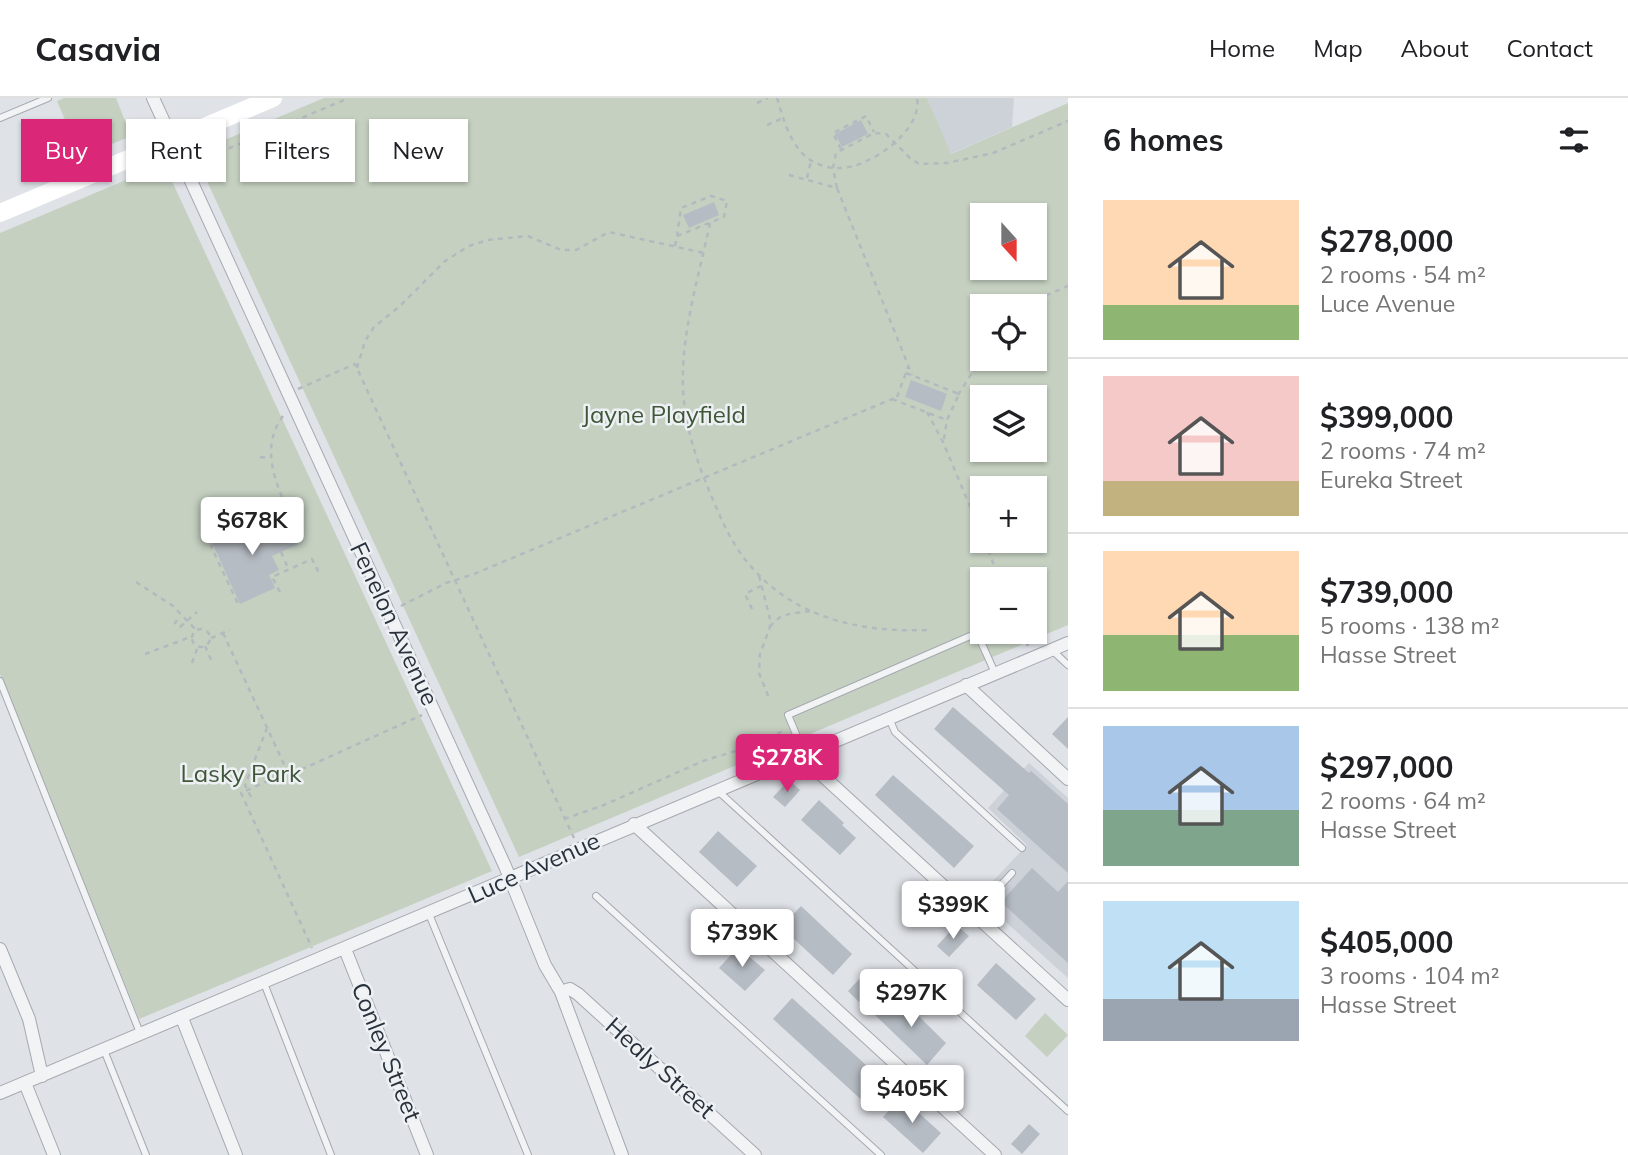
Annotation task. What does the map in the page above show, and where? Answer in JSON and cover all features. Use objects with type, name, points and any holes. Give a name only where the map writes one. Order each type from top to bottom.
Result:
[{"type":"street","name":"Fenelon Avenue","points":[[153,98],[162,119]]},
{"type":"street","points":[[223,119],[273,98]]},
{"type":"street","points":[[0,213],[126,160]]},
{"type":"street","name":"Fenelon Avenue","points":[[190,182],[510,878],[545,965],[561,992],[622,1155]]},
{"type":"street","name":"Luce Avenue","points":[[0,1093],[1068,643]]},
{"type":"street","points":[[966,685],[1068,779]]},
{"type":"street","points":[[804,753],[811,765],[1068,1000]]},
{"type":"street","points":[[634,824],[995,1155]]},
{"type":"street","points":[[0,949],[29,1019],[42,1076]]},
{"type":"street","name":"Conley Street","points":[[345,949],[427,1155]]},
{"type":"street","name":"Healy Street","points":[[561,992],[572,990],[584,1000],[755,1155]]},
{"type":"street","points":[[182,1018],[236,1155]]},
{"type":"street","points":[[25,1083],[54,1155]]},
{"type":"lane","points":[[0,118],[48,98]]},
{"type":"lane","points":[[804,753],[788,715],[977,633],[995,673]]},
{"type":"lane","points":[[1052,649],[1068,665]]},
{"type":"lane","points":[[0,681],[141,1035]]},
{"type":"lane","points":[[889,717],[895,732],[1022,848]]},
{"type":"lane","points":[[716,790],[1068,1111]]},
{"type":"lane","points":[[974,914],[1012,873]]},
{"type":"lane","points":[[596,896],[881,1155]]},
{"type":"lane","points":[[429,914],[528,1155]]},
{"type":"lane","points":[[264,983],[331,1155]]},
{"type":"lane","points":[[104,1050],[146,1155]]},
{"type":"path","points":[[226,150],[349,98]]},
{"type":"path","points":[[757,103],[768,98]]},
{"type":"path","points":[[776,98],[796,145],[811,161],[833,168],[856,166],[895,142],[913,124],[917,98]]},
{"type":"path","points":[[841,149],[833,133],[866,116],[874,132]]},
{"type":"path","points":[[767,125],[783,118]]},
{"type":"path","points":[[912,375],[837,188],[833,168],[836,153],[874,132],[886,134],[919,164],[947,163],[993,153],[1068,121]]},
{"type":"path","points":[[806,179],[811,161]]},
{"type":"path","points":[[789,175],[837,188]]},
{"type":"path","points":[[675,246],[681,208],[711,196],[727,201],[724,217],[677,236]]},
{"type":"path","points":[[710,223],[685,340],[683,387],[689,436],[704,478],[732,540],[758,573],[784,595],[811,611],[834,621],[864,628],[930,630]]},
{"type":"path","points":[[357,368],[365,341],[374,327],[445,261],[476,243],[528,236],[568,251],[584,248],[609,232],[704,253]]},
{"type":"path","points":[[1047,295],[1068,286]]},
{"type":"path","points":[[288,394],[355,364],[579,847]]},
{"type":"path","points":[[388,612],[455,581],[895,398],[908,366]]},
{"type":"path","points":[[943,442],[947,420],[973,371]]},
{"type":"path","points":[[906,373],[959,394]]},
{"type":"path","points":[[895,398],[947,420]]},
{"type":"path","points":[[927,412],[943,442],[970,506]]},
{"type":"path","points":[[283,416],[274,432],[270,458],[275,480],[289,513]]},
{"type":"path","points":[[260,457],[270,458]]},
{"type":"path","points":[[213,545],[211,546],[238,604]]},
{"type":"path","points":[[281,552],[289,569]]},
{"type":"path","points":[[280,593],[272,577],[289,569],[312,559],[320,575]]},
{"type":"path","points":[[758,573],[769,608],[770,627]]},
{"type":"path","points":[[136,582],[173,606],[197,631]]},
{"type":"path","points":[[752,609],[744,594],[763,586]]},
{"type":"path","points":[[769,698],[758,664],[770,627],[785,614],[811,611]]},
{"type":"path","points":[[177,620],[174,624],[180,626],[197,612]]},
{"type":"path","points":[[205,646],[210,638],[230,630]]},
{"type":"path","points":[[145,654],[193,636],[197,631]]},
{"type":"path","points":[[197,631],[205,631],[210,638]]},
{"type":"path","points":[[223,633],[289,775],[422,715]]},
{"type":"path","points":[[193,636],[194,643],[205,646]]},
{"type":"path","points":[[1027,644],[1033,657]]},
{"type":"path","points":[[192,663],[198,646]]},
{"type":"path","points":[[205,646],[212,662]]},
{"type":"path","points":[[251,797],[245,785],[267,727]]},
{"type":"path","points":[[564,819],[783,731]]},
{"type":"path","points":[[288,772],[241,793],[312,948]]},
{"type":"shaded area","points":[[927,98],[1014,98],[1012,127],[950,154]]},
{"type":"shaded area","points":[[1029,763],[1068,798],[1068,978],[978,897],[1027,845],[988,808]]},
{"type":"green space","points":[[64,98],[116,98],[126,123],[126,138],[112,144],[112,119],[65,119],[57,101]]},
{"type":"green space","name":"Jayne Playfield","points":[[324,98],[927,98],[951,154],[1068,103],[1068,625],[1047,634],[1047,567],[970,567],[970,644],[1023,644],[519,857],[207,182],[226,182],[226,139],[240,134],[240,182],[355,182],[355,119],[274,119]]},
{"type":"green space","name":"Lasky Park","points":[[126,180],[172,182],[492,871],[139,1019],[0,674],[0,233]]},
{"type":"green space","points":[[1045,1013],[1068,1035],[1047,1057],[1025,1036]]},
{"type":"building","points":[[861,120],[868,134],[842,147],[835,134]]},
{"type":"building","points":[[714,202],[719,215],[689,228],[683,215]]},
{"type":"building","points":[[911,380],[947,394],[941,411],[905,397]]},
{"type":"building","points":[[255,520],[262,535],[289,522],[299,544],[272,556],[279,570],[269,575],[275,588],[240,604],[210,538],[244,522],[245,524]]},
{"type":"building","points":[[953,707],[1068,804],[1068,873],[997,809],[1009,795],[934,729]]},
{"type":"building","points":[[1068,717],[1068,749],[1052,734]]},
{"type":"building","points":[[893,775],[974,846],[954,868],[875,795]]},
{"type":"building","points":[[789,780],[800,790],[785,807],[773,797]]},
{"type":"building","points":[[819,800],[856,838],[840,855],[801,820]]},
{"type":"building","points":[[718,831],[757,866],[737,887],[699,852]]},
{"type":"building","points":[[1032,868],[1058,892],[1068,881],[1068,963],[1001,902]]},
{"type":"building","points":[[801,906],[852,954],[833,975],[781,927]]},
{"type":"building","points":[[956,925],[969,936],[949,957],[937,946]]},
{"type":"building","points":[[738,947],[765,970],[745,991],[719,968]]},
{"type":"building","points":[[996,963],[1036,999],[1016,1020],[977,985]]},
{"type":"building","points":[[868,970],[879,980],[859,1002],[848,991]]},
{"type":"building","points":[[895,993],[946,1043],[927,1065],[875,1015]]},
{"type":"building","points":[[792,998],[886,1083],[866,1104],[773,1019]]},
{"type":"building","points":[[901,1097],[941,1133],[923,1153],[883,1117]]},
{"type":"building","points":[[1029,1124],[1040,1134],[1022,1154],[1011,1144]]}]
